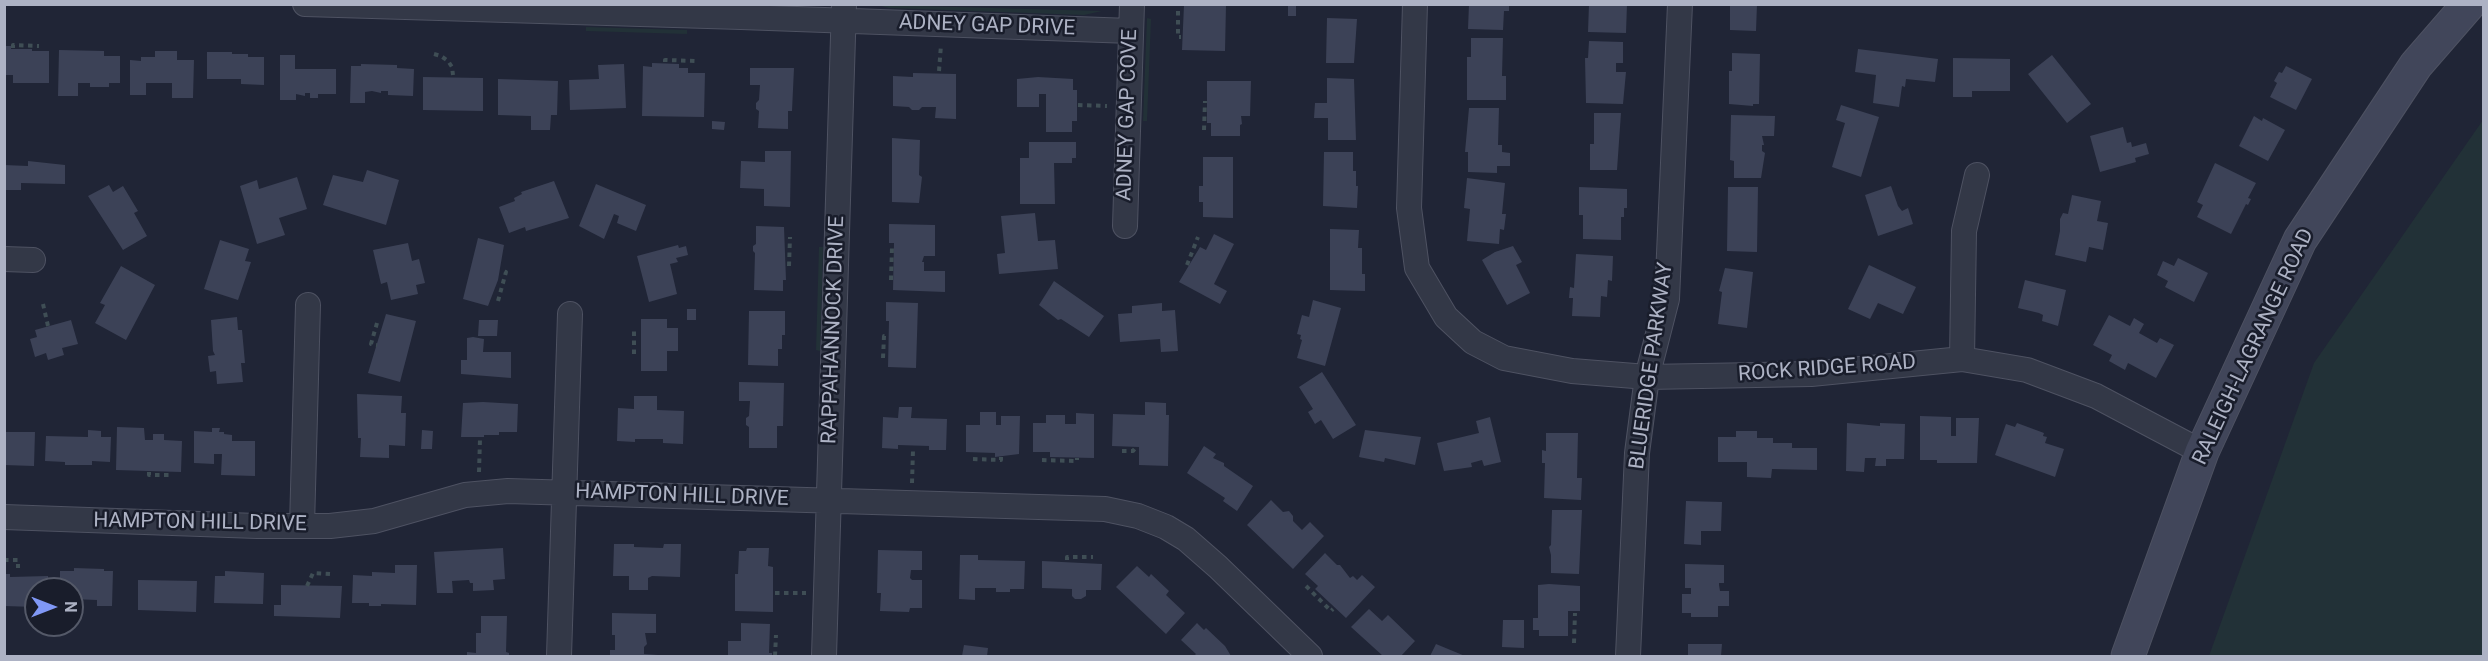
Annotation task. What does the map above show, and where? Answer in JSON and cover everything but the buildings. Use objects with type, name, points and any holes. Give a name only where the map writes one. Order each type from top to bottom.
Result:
[{"type":"main road","name":"RALEIGH-LAGRANGE ROAD","points":[[2128,657],[2202,453],[2300,240],[2416,65],[2469,4]]},
{"type":"street","name":"ADNEY GAP DRIVE","points":[[304,4],[844,12],[1131,31]]},
{"type":"street","name":"ADNEY GAP COVE","points":[[1125,226],[1132,4]]},
{"type":"street","name":"ROCK RIDGE ROAD","points":[[1415,4],[1409,208],[1417,268],[1446,317],[1473,342],[1504,358],[1572,371],[1647,377],[1811,374],[1962,359],[2027,370],[2096,396],[2202,453]]},
{"type":"street","name":"BLUERIDGE PARKWAY","points":[[1628,657],[1637,453],[1647,377],[1667,299],[1680,4]]},
{"type":"street","name":"RAPPAHANNOCK DRIVE","points":[[825,657],[844,12]]},
{"type":"street","points":[[1962,359],[1964,231],[1977,175]]},
{"type":"street","points":[[4,259],[33,260]]},
{"type":"street","points":[[302,526],[308,305]]},
{"type":"street","points":[[559,657],[570,314]]},
{"type":"street","name":"HAMPTON HILL DRIVE","points":[[4,517],[302,526],[348,525],[374,521],[465,495],[508,491],[1118,511],[1166,527],[1197,547],[1310,657]]},
{"type":"path","points":[[1178,11],[1178,37],[1181,37]]},
{"type":"path","points":[[939,71],[941,38]]},
{"type":"path","points":[[13,48],[14,45],[39,46]]},
{"type":"path","points":[[434,54],[448,61],[453,75]]},
{"type":"path","points":[[666,62],[666,60],[696,61]]},
{"type":"path","points":[[1204,130],[1205,101]]},
{"type":"path","points":[[1078,105],[1109,106]]},
{"type":"path","points":[[789,237],[789,266]]},
{"type":"path","points":[[1186,265],[1198,237]]},
{"type":"path","points":[[891,280],[892,247]]},
{"type":"path","points":[[498,301],[506,272],[501,271]]},
{"type":"path","points":[[43,304],[48,326]]},
{"type":"path","points":[[376,322],[371,344],[377,345]]},
{"type":"path","points":[[634,329],[634,354]]},
{"type":"path","points":[[883,358],[884,336],[887,336]]},
{"type":"path","points":[[479,472],[480,439]]},
{"type":"path","points":[[1122,451],[1133,451],[1136,447]]},
{"type":"path","points":[[912,489],[913,450]]},
{"type":"path","points":[[973,459],[1001,460],[1001,457]]},
{"type":"path","points":[[1042,460],[1077,461],[1077,458]]},
{"type":"path","points":[[149,472],[149,475],[170,475]]},
{"type":"path","points":[[1067,560],[1067,557],[1093,557]]},
{"type":"path","points":[[4,560],[18,560],[18,568]]},
{"type":"path","points":[[307,586],[313,573],[330,574]]},
{"type":"path","points":[[1306,586],[1331,610],[1333,609]]},
{"type":"path","points":[[775,593],[806,592]]},
{"type":"path","points":[[1574,643],[1575,613]]},
{"type":"path","points":[[775,657],[776,635]]},
{"type":"shaded area","points":[[877,5],[1102,11],[1084,15],[889,8]]},
{"type":"shaded area","points":[[1147,18],[1151,19],[1147,121],[1143,121]]},
{"type":"shaded area","points":[[586,27],[687,30],[687,34],[586,31]]},
{"type":"shaded area","points":[[2483,120],[2483,656],[2209,656],[2314,363]]},
{"type":"shaded area","points":[[819,247],[823,247],[820,351],[816,350]]}]
